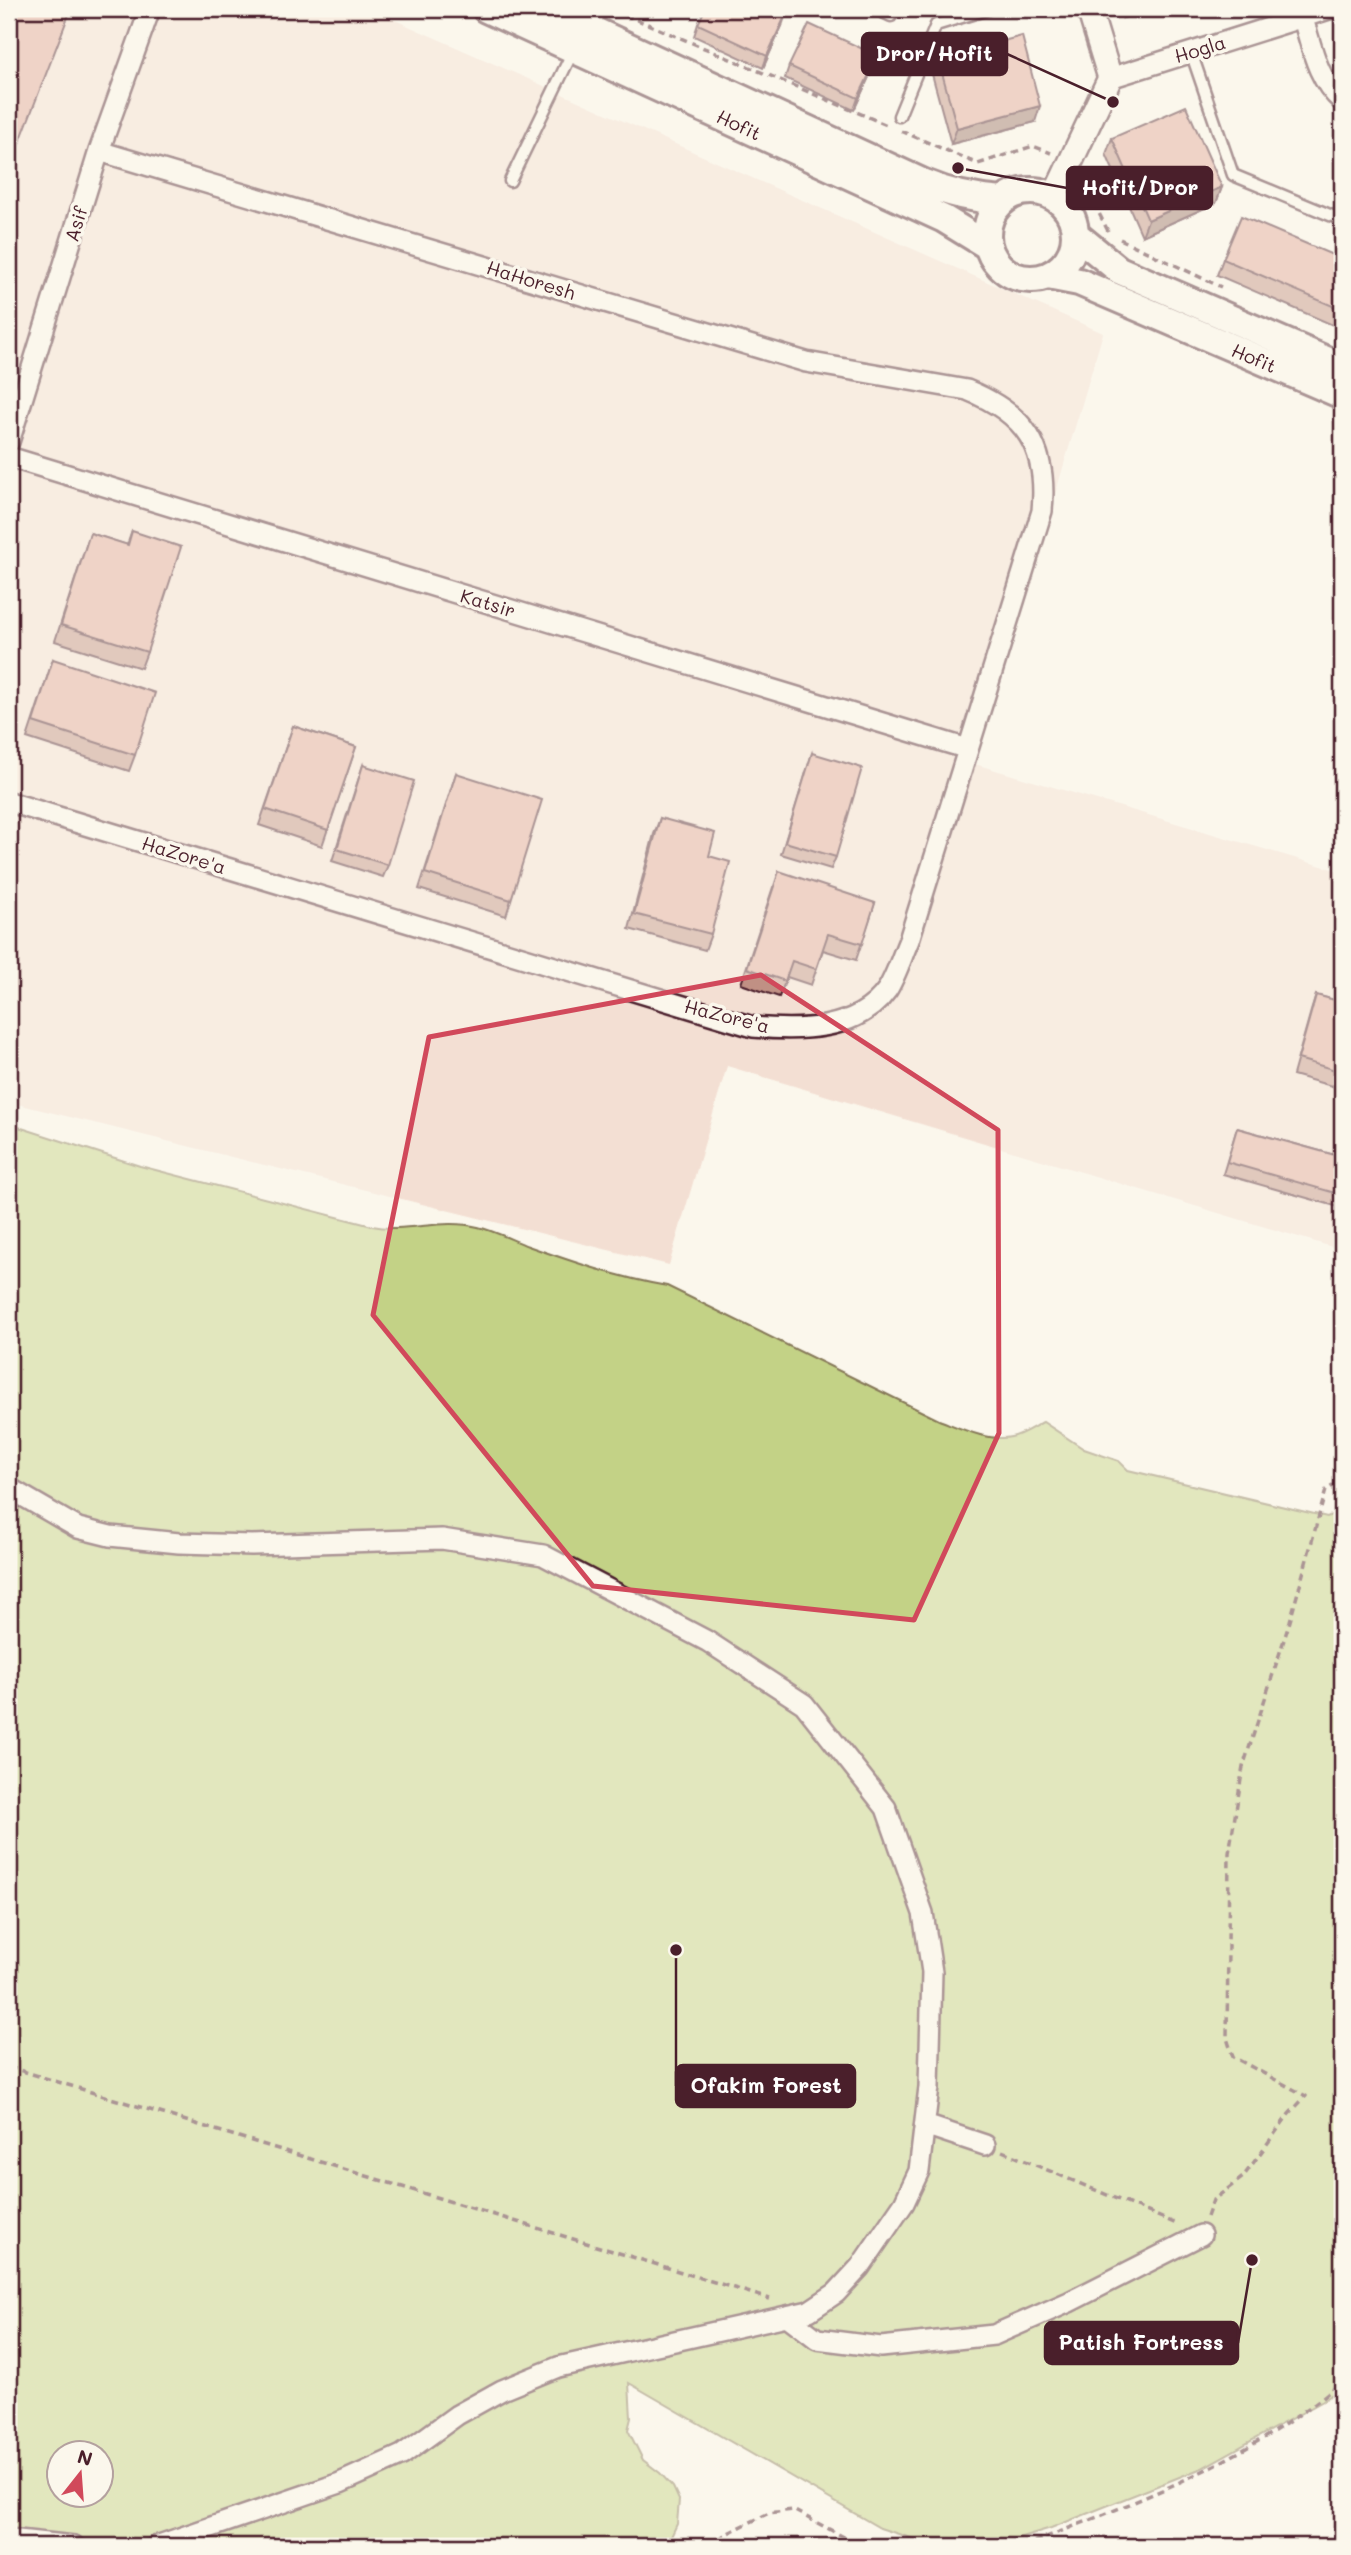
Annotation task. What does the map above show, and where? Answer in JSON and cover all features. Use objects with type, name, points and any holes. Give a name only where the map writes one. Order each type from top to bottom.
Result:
[{"type":"main road","name":"Hofit","points":[[486,9],[586,28],[944,219],[988,246]]},
{"type":"main road","name":"Hofit","points":[[547,9],[923,183],[972,199],[1003,201]]},
{"type":"main road","points":[[1022,191],[1054,197],[1065,207],[1073,220],[1075,234],[1068,259],[1048,276],[1033,279],[1018,277],[1005,270],[995,260],[988,246],[989,221],[994,210],[1003,201],[1022,191]]},
{"type":"main road","name":"Hofit","points":[[1075,234],[1119,270],[1342,367]]},
{"type":"main road","name":"Hofit","points":[[1048,276],[1079,282],[1342,395]]},
{"type":"street","name":"Asif","points":[[9,442],[99,151],[150,9]]},
{"type":"street","points":[[1054,197],[1110,78],[1088,9]]},
{"type":"street","name":"Hogla","points":[[1110,78],[1302,13],[1329,9]]},
{"type":"street","points":[[1302,13],[1321,76],[1330,91],[1342,101]]},
{"type":"street","name":"HaHoresh","points":[[99,151],[806,362],[967,390]]},
{"type":"street","name":"HaZore'a","points":[[9,802],[752,1027],[816,1029],[846,1020],[870,1007],[887,989],[909,940],[1042,511],[1044,489],[1040,461],[1029,432],[989,399],[967,390]]},
{"type":"street","name":"Katsir","points":[[9,457],[968,749]]},
{"type":"street","points":[[9,1488],[78,1528],[110,1536],[178,1544],[252,1545],[442,1539],[543,1555],[707,1640],[804,1704],[887,1808],[923,1913],[932,1972],[929,2087],[919,2171],[904,2203],[860,2267],[836,2294],[809,2311],[558,2367],[502,2390],[457,2415],[402,2455],[340,2483],[156,2546]]},
{"type":"street","points":[[925,2125],[985,2145]]},
{"type":"street","points":[[787,2316],[817,2339],[881,2347],[994,2335],[1069,2302],[1201,2235]]},
{"type":"street","points":[[9,2539],[74,2546]]},
{"type":"lane","points":[[876,9],[891,16]]},
{"type":"lane","points":[[899,116],[936,25],[988,9]]},
{"type":"lane","points":[[510,181],[586,28]]},
{"type":"lane","points":[[1191,52],[1233,175],[1342,220]]},
{"type":"path","points":[[612,9],[978,164],[1033,146],[1071,160],[1110,235],[1223,288]]},
{"type":"path","points":[[985,2145],[1201,2235],[1213,2200],[1242,2177],[1289,2114],[1306,2096],[1233,2057],[1227,2038],[1229,1853],[1243,1767],[1290,1621],[1326,1490],[1342,1480]]},
{"type":"path","points":[[9,2067],[809,2311]]},
{"type":"path","points":[[1023,2546],[1156,2494],[1231,2456],[1314,2406],[1342,2381]]},
{"type":"path","points":[[709,2546],[769,2512],[793,2510],[861,2546]]},
{"type":"highlighted area","points":[[761,975],[998,1130],[999,1433],[914,1620],[593,1586],[373,1315],[429,1037]]},
{"type":"shaded area","points":[[9,9],[370,9],[1103,333],[975,764],[1342,872],[1342,1250],[727,1066],[669,1265],[9,1102]]},
{"type":"green space","points":[[9,1124],[140,1166],[372,1226],[398,1228],[451,1224],[484,1229],[579,1264],[667,1286],[939,1420],[975,1433],[993,1438],[1011,1437],[1043,1422],[1084,1449],[1119,1461],[1128,1470],[1327,1517],[1342,1510],[1342,2387],[1323,2401],[1202,2468],[1051,2528],[992,2546],[926,2543],[880,2528],[629,2383],[631,2418],[628,2430],[643,2460],[673,2487],[679,2500],[677,2524],[671,2537],[652,2546],[9,2546]]},
{"type":"building","points":[[9,9],[71,9],[9,170]]},
{"type":"building","points":[[705,9],[775,9],[786,14],[767,56],[698,24]]},
{"type":"building","points":[[809,24],[878,56],[858,98],[789,66]]},
{"type":"building","points":[[1022,36],[1040,106],[957,128],[938,58]]},
{"type":"building","points":[[1186,106],[1222,187],[1148,220],[1112,138]]},
{"type":"building","points":[[1241,216],[1342,259],[1342,310],[1223,259]]},
{"type":"building","points":[[132,531],[181,547],[147,652],[61,625],[90,533],[128,545]]},
{"type":"building","points":[[53,659],[155,693],[135,755],[33,722]]},
{"type":"building","points":[[293,726],[356,747],[328,830],[265,809]]},
{"type":"building","points":[[812,753],[862,768],[836,857],[785,842]]},
{"type":"building","points":[[363,765],[414,781],[388,865],[337,849]]},
{"type":"building","points":[[456,773],[542,800],[511,900],[425,873]]},
{"type":"building","points":[[660,818],[715,833],[709,856],[730,862],[711,934],[634,914]]},
{"type":"building","points":[[779,871],[875,903],[862,944],[828,934],[816,969],[792,961],[785,981],[747,968]]},
{"type":"building","points":[[1316,995],[1342,1002],[1342,1072],[1298,1059]]},
{"type":"building","points":[[1237,1128],[1342,1157],[1342,1195],[1227,1162]]},
{"type":"place","name":"Dror/Hofit","points":[[1113,102]]},
{"type":"place","name":"Hofit/Dror","points":[[958,168]]},
{"type":"place","name":"Ofakim Forest","points":[[676,1950]]},
{"type":"place","name":"Patish Fortress","points":[[1252,2260]]}]
